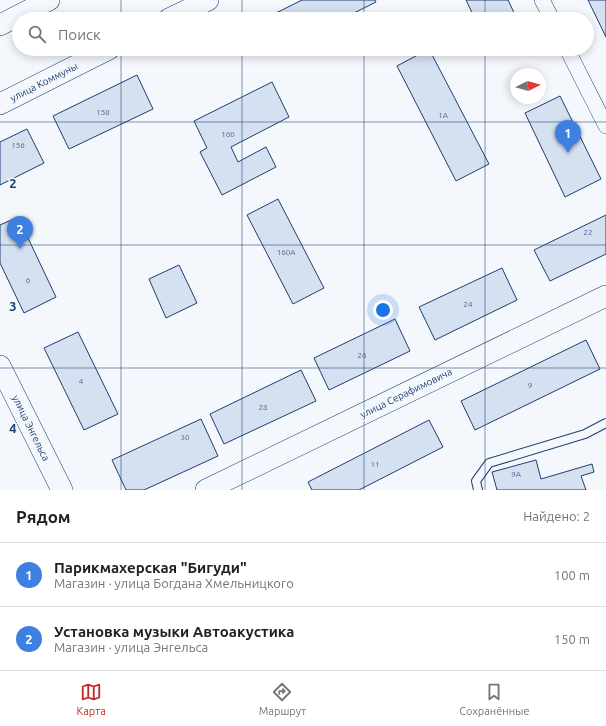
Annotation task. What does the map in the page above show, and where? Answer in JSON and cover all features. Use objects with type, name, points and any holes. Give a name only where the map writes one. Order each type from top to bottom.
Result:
[{"type":"street","points":[[25,12],[49,0]]},
{"type":"street","points":[[183,12],[208,0]]},
{"type":"street","points":[[542,0],[548,12]]},
{"type":"street","points":[[0,25],[12,19]]},
{"type":"street","name":"улица Коммуны","points":[[0,104],[95,56]]},
{"type":"street","points":[[571,56],[606,126]]},
{"type":"street","name":"улица Серафимовича","points":[[206,490],[606,296]]},
{"type":"street","name":"улица Энгельса","points":[[0,366],[62,490]]},
{"type":"lane","points":[[478,490],[476,481],[489,463],[585,434],[606,423]]},
{"type":"building","points":[[302,0],[375,0],[376,2],[356,12],[278,12]]},
{"type":"building","points":[[466,0],[508,0],[514,12],[472,12]]},
{"type":"building","points":[[588,0],[606,0],[606,37],[594,12]]},
{"type":"building","points":[[416,56],[433,56],[489,164],[456,181],[397,66]]},
{"type":"building","points":[[137,75],[153,109],[69,149],[53,116]]},
{"type":"building","points":[[272,82],[289,117],[231,147],[238,162],[266,147],[276,167],[222,195],[200,152],[207,148],[194,121]]},
{"type":"building","points":[[560,96],[601,179],[565,197],[525,113]]},
{"type":"building","points":[[27,129],[44,163],[0,185],[0,142]]},
{"type":"building","points":[[278,199],[324,288],[293,304],[247,215]]},
{"type":"building","points":[[606,215],[606,254],[550,281],[534,250]]},
{"type":"building","points":[[18,217],[56,297],[24,313],[0,263],[0,225]]},
{"type":"building","points":[[179,265],[197,303],[166,318],[149,279]]},
{"type":"building","points":[[502,268],[517,300],[435,340],[419,307]]},
{"type":"building","points":[[395,319],[410,351],[329,390],[314,358]]},
{"type":"building","points":[[78,332],[118,414],[84,430],[44,348]]},
{"type":"building","points":[[586,340],[600,369],[475,430],[461,401]]},
{"type":"building","points":[[301,370],[316,401],[224,444],[210,414]]},
{"type":"building","points":[[201,419],[218,456],[144,490],[126,490],[112,460]]},
{"type":"building","points":[[429,420],[443,447],[359,490],[312,490],[308,482]]},
{"type":"building","points":[[536,460],[541,479],[592,464],[594,472],[581,476],[586,490],[497,490],[492,472]]},
{"type":"place","name":"Парикмахерская \"Бигуди\"","points":[[568,153]]},
{"type":"place","name":"Установка музыки Автоакустика","points":[[20,249]]}]
